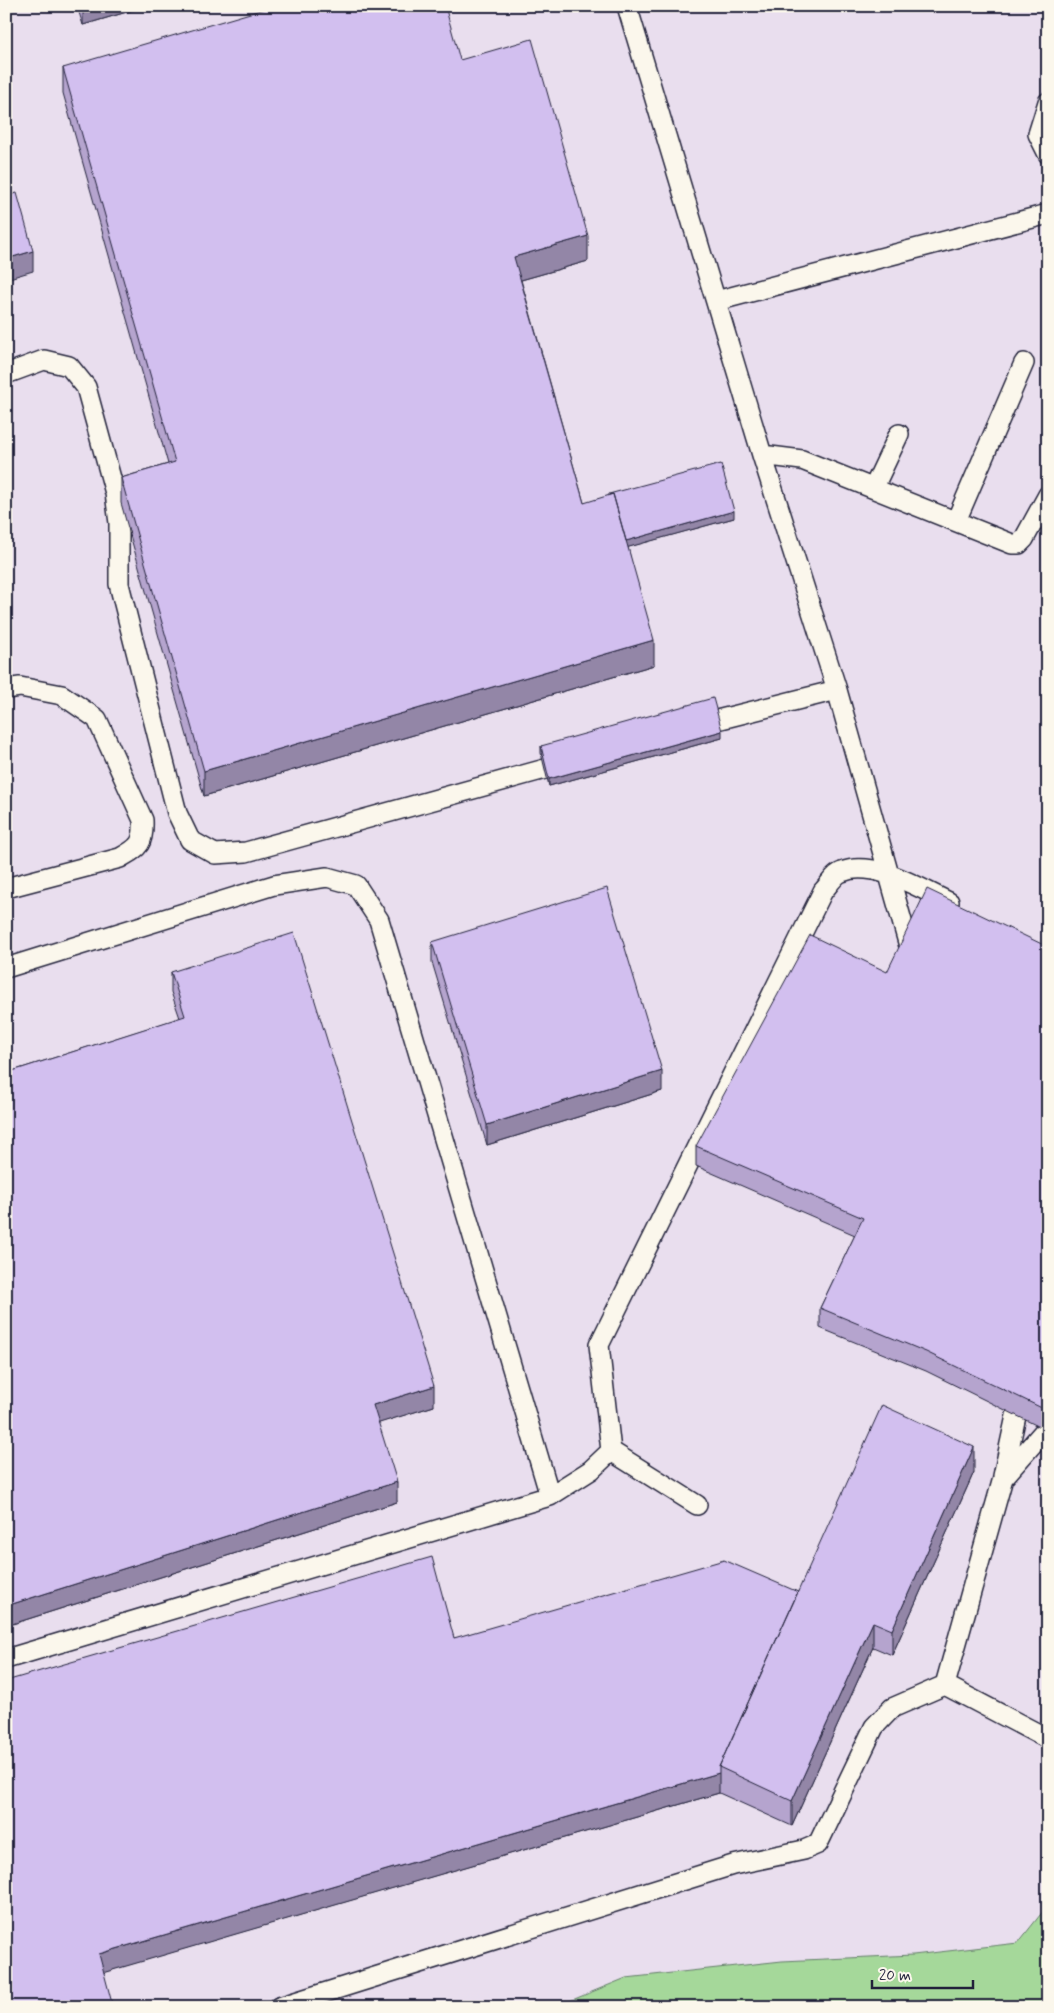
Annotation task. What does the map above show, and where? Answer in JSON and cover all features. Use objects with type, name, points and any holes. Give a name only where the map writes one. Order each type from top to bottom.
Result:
[{"type":"lane","points":[[627,6],[762,455],[837,690],[909,946]]},
{"type":"lane","points":[[1048,102],[1038,134],[1048,154]]},
{"type":"lane","points":[[716,302],[1048,214]]},
{"type":"lane","points":[[6,374],[44,360],[70,366],[86,387],[115,493],[120,524],[119,584],[177,813],[190,840],[215,854],[246,852],[545,769]]},
{"type":"lane","points":[[956,521],[1024,362]]},
{"type":"lane","points":[[874,487],[899,434]]},
{"type":"lane","points":[[762,455],[802,460],[874,487],[1012,544],[1019,544],[1024,539],[1048,495]]},
{"type":"lane","points":[[6,689],[20,687],[62,695],[97,719],[143,820],[144,837],[136,850],[120,858],[6,888]]},
{"type":"lane","points":[[717,720],[837,690]]},
{"type":"lane","points":[[611,1451],[599,1345],[823,891],[841,872],[862,869],[887,873],[967,911]]},
{"type":"lane","points":[[6,968],[274,885],[327,877],[356,885],[380,920],[550,1496]]},
{"type":"lane","points":[[945,1685],[1003,1478],[1016,1416]]},
{"type":"lane","points":[[1003,1478],[1045,1430]]},
{"type":"lane","points":[[6,1659],[550,1496],[591,1470],[611,1451]]},
{"type":"lane","points":[[611,1451],[697,1505]]},
{"type":"lane","points":[[945,1685],[1048,1739]]},
{"type":"lane","points":[[279,2007],[733,1865],[804,1850],[818,1844],[874,1727],[892,1708],[945,1685]]},
{"type":"shaded area","points":[[6,6],[1048,6],[1048,1905],[1018,1943],[913,1955],[782,1961],[626,1978],[555,2007],[6,2007]]},
{"type":"green space","points":[[1048,1905],[1048,2007],[555,2007],[626,1978],[782,1961],[913,1955],[1018,1943]]},
{"type":"building","points":[[274,6],[445,6],[460,60],[532,39],[588,236],[514,257],[584,503],[613,494],[654,640],[204,771],[121,478],[175,462],[63,68]]},
{"type":"building","points":[[17,193],[33,251],[6,259],[6,196]]},
{"type":"building","points":[[721,464],[734,511],[626,541],[613,494],[609,494]]},
{"type":"building","points":[[713,698],[722,731],[549,779],[541,746]]},
{"type":"building","points":[[1048,884],[1048,895],[1044,893]]},
{"type":"building","points":[[607,888],[662,1071],[487,1125],[432,942]]},
{"type":"building","points":[[927,889],[1048,947],[1048,1411],[926,1352],[820,1308],[863,1218],[696,1146],[810,935],[887,972]]},
{"type":"building","points":[[294,933],[434,1386],[373,1405],[397,1482],[6,1606],[6,1073],[185,1016],[171,972]]},
{"type":"building","points":[[882,1405],[974,1447],[892,1630],[873,1622],[792,1801],[719,1767]]},
{"type":"building","points":[[432,1557],[454,1638],[724,1560],[798,1592],[719,1767],[719,1773],[99,1954],[113,2007],[6,2007],[6,1681]]}]
